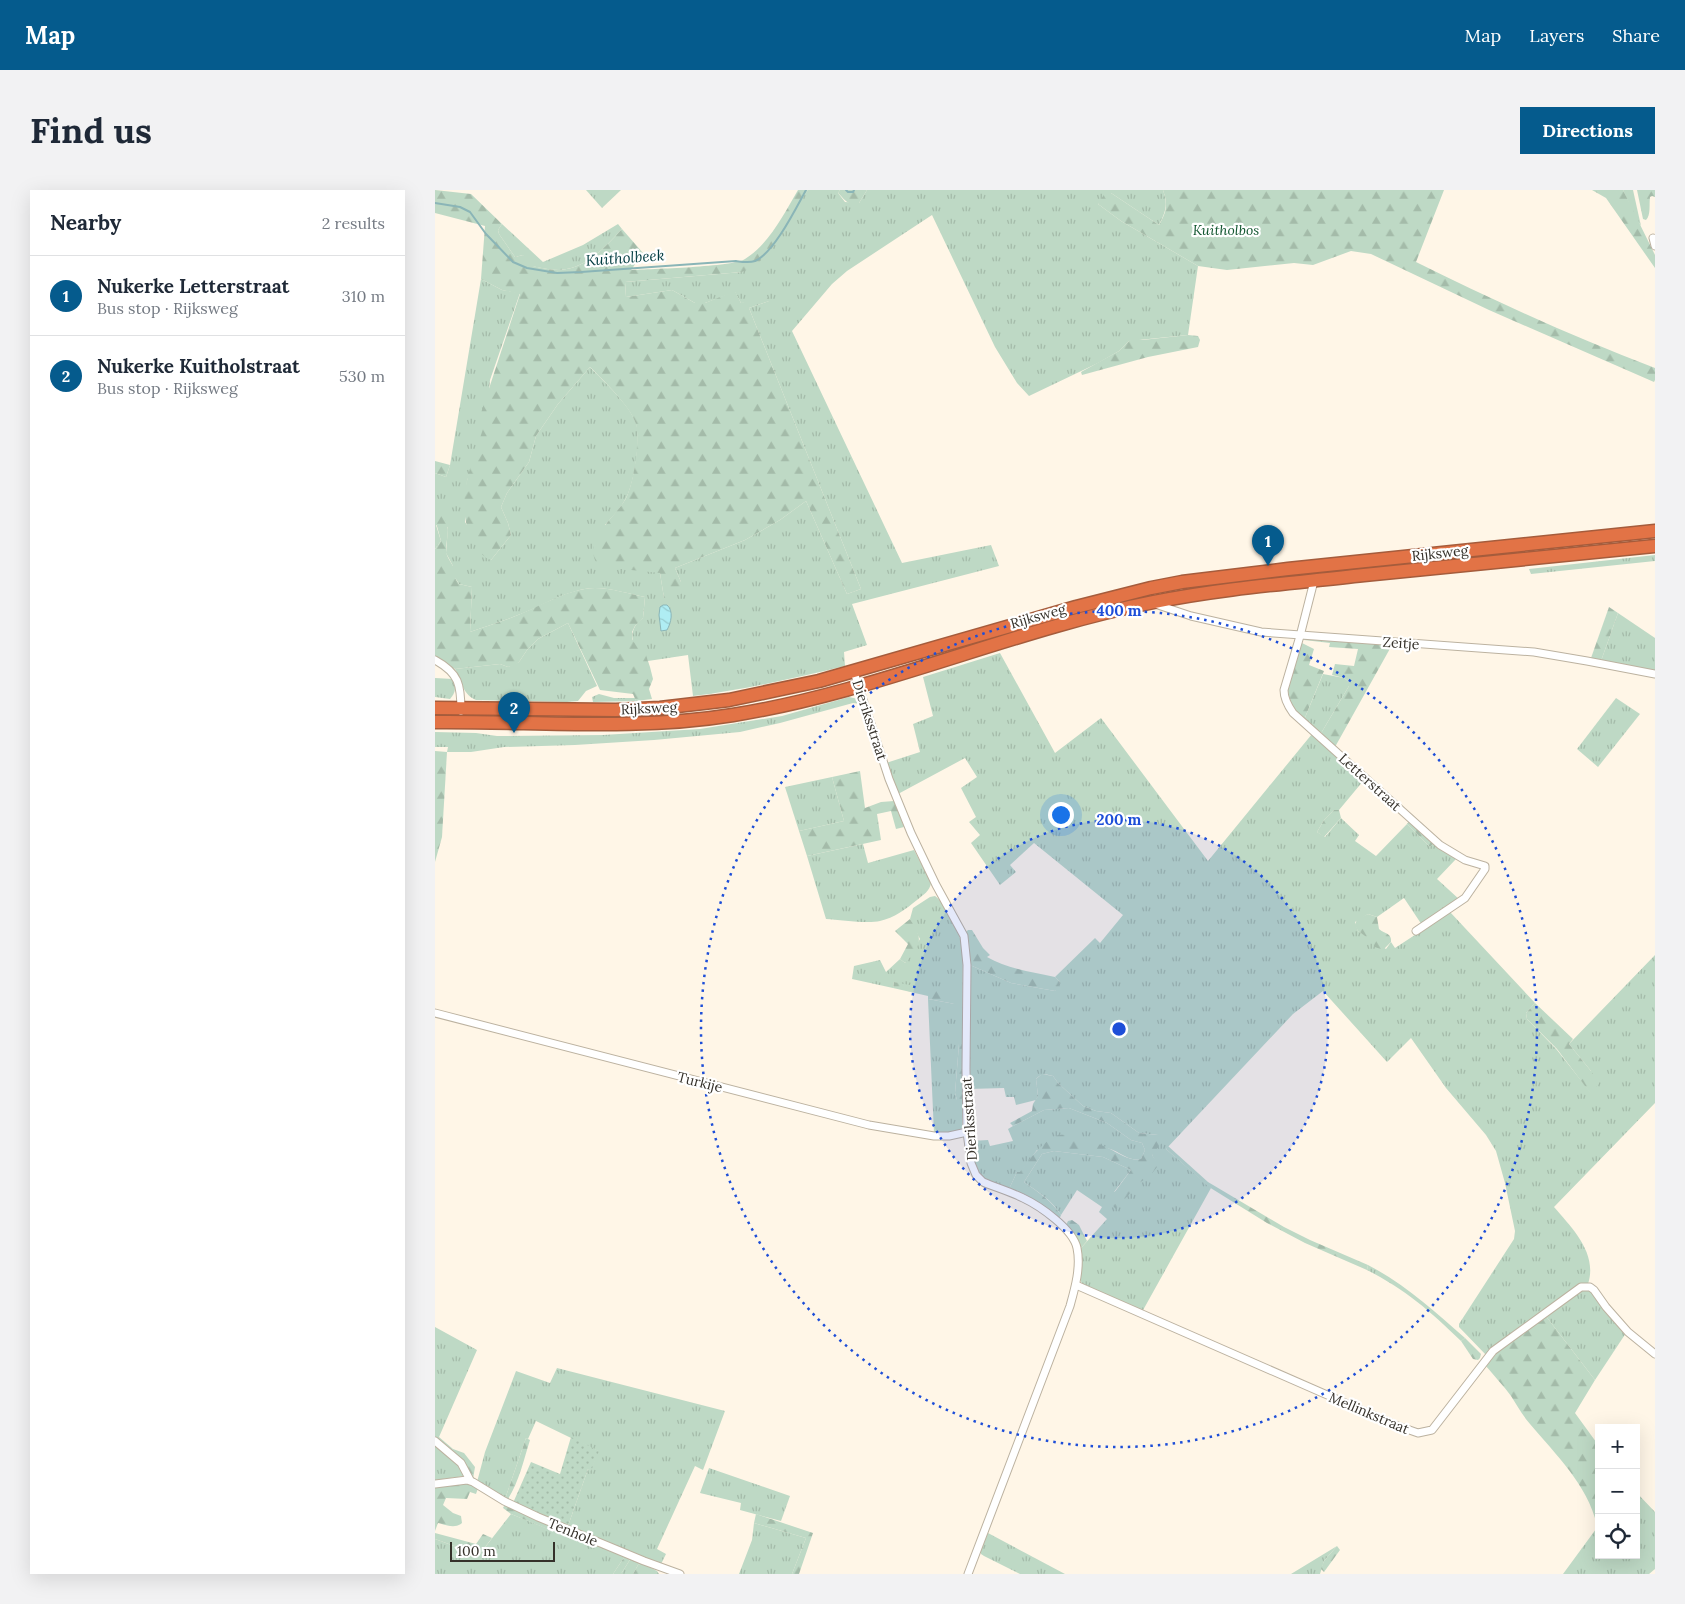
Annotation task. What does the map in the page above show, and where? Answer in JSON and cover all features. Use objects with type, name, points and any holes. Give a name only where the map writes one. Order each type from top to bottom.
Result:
[{"type":"highway","name":"Rijksweg","points":[[435,708],[570,710],[660,708],[755,696],[854,672],[1076,607],[1182,582],[1250,573],[1655,532]]},
{"type":"highway","name":"Rijksweg","points":[[435,722],[609,725],[678,722],[761,710],[858,686],[1047,629],[1150,603],[1224,590],[1655,546]]},
{"type":"street","points":[[1653,238],[1655,246]]},
{"type":"street","name":"Letterstraat","points":[[1314,581],[1284,690],[1287,703],[1293,713],[1440,845],[1465,860],[1485,866],[1485,869],[1465,898],[1416,931]]},
{"type":"street","name":"Zeitje","points":[[1150,603],[1191,616],[1261,632],[1534,652],[1587,660],[1655,674]]},
{"type":"street","points":[[435,660],[450,669],[454,675],[460,690],[461,722]]},
{"type":"street","name":"Dieriksstraat","points":[[854,672],[889,779],[911,833],[936,885],[964,936],[967,965],[967,1132],[971,1164],[979,1180],[1030,1202],[1057,1222],[1069,1234],[1077,1248],[1076,1285],[1070,1306],[968,1574]]},
{"type":"street","name":"Turkije","points":[[435,1013],[869,1125],[934,1136],[949,1136],[967,1132]]},
{"type":"street","name":"Mellinkstraat","points":[[1076,1285],[1398,1426],[1418,1433],[1432,1430],[1493,1351],[1581,1287],[1590,1287],[1594,1290],[1605,1307],[1628,1332],[1655,1354]]},
{"type":"street","name":"Tenhole","points":[[435,1441],[461,1463],[470,1480],[504,1502],[649,1563],[681,1574]]},
{"type":"street","points":[[435,1484],[470,1480]]},
{"type":"green space","points":[[435,190],[471,194],[502,224],[498,230],[499,234],[515,257],[523,255],[528,257],[533,266],[560,270],[579,265],[594,256],[622,229],[643,253],[631,270],[709,266],[745,259],[754,253],[769,237],[798,190],[808,190],[773,247],[754,266],[742,272],[625,282],[626,297],[672,290],[695,303],[705,303],[735,291],[741,303],[767,296],[769,301],[749,308],[861,589],[847,594],[806,501],[780,520],[745,540],[675,568],[681,582],[681,594],[664,598],[660,573],[612,568],[596,562],[593,553],[594,544],[604,527],[623,503],[630,489],[636,460],[637,431],[636,424],[629,410],[590,367],[558,404],[536,436],[529,462],[507,493],[501,507],[511,535],[491,560],[483,556],[468,529],[464,499],[470,468],[485,423],[479,419],[520,294],[502,290],[481,279],[485,226],[435,213]]},
{"type":"green space","points":[[586,190],[621,190],[602,208]]},
{"type":"green space","points":[[808,190],[840,190],[838,193],[845,202],[859,203],[867,190],[1163,190],[1165,208],[1159,225],[1111,193],[1098,204],[1121,221],[1198,266],[1188,335],[1129,341],[1119,351],[1098,363],[1029,396],[1017,383],[995,347],[932,215],[847,271],[832,284],[792,331],[902,563],[991,545],[999,566],[852,604],[867,645],[844,652],[845,666],[750,687],[693,696],[688,655],[648,661],[633,642],[632,634],[634,629],[643,618],[645,597],[607,589],[595,588],[575,591],[470,632],[472,587],[459,584],[454,576],[453,566],[446,553],[448,527],[436,525],[441,541],[435,549],[435,473],[446,477],[450,465],[481,279],[502,290],[520,293],[490,380],[486,423],[467,481],[465,522],[491,560],[511,535],[501,507],[507,493],[529,462],[536,436],[558,404],[590,367],[628,408],[636,423],[638,440],[636,461],[629,491],[622,505],[605,525],[660,573],[664,598],[681,582],[675,568],[745,540],[780,520],[806,501],[847,594],[861,589],[749,308],[769,301],[741,303],[735,292],[705,303],[695,303],[672,290],[626,297],[625,282],[742,272]]},
{"type":"green space","points":[[840,190],[867,190],[859,203],[855,204],[845,200],[838,193]]},
{"type":"green space","name":"Kuitholbos","points":[[1163,190],[1444,190],[1416,262],[1534,318],[1655,368],[1655,380],[1654,382],[1489,310],[1371,254],[1351,251],[1313,265],[1294,263],[1227,270],[1198,266],[1121,221],[1098,204],[1105,193],[1111,193],[1159,225],[1166,208]]},
{"type":"green space","points":[[1592,190],[1623,190],[1655,255],[1655,268],[1606,198]]},
{"type":"green space","points":[[1623,190],[1633,190],[1641,226],[1634,215]]},
{"type":"green space","points":[[1637,190],[1655,190],[1655,197],[1650,197],[1649,213],[1646,220],[1643,219]]},
{"type":"green space","points":[[502,224],[543,262],[583,245],[618,224],[622,229],[602,250],[587,261],[570,268],[557,270],[532,266],[523,255],[515,257],[499,234],[498,230]]},
{"type":"green space","points":[[1188,335],[1198,336],[1200,340],[1198,347],[1148,357],[1082,375],[1081,372],[1119,351],[1134,338],[1142,340]]},
{"type":"green space","points":[[435,461],[450,465],[446,477],[435,473]]},
{"type":"green space","points":[[440,515],[448,526],[446,552],[453,566],[456,567],[456,580],[459,584],[472,587],[470,632],[512,617],[565,594],[585,589],[608,589],[645,597],[643,618],[635,626],[632,632],[632,639],[640,651],[646,655],[650,667],[653,679],[649,689],[652,699],[636,701],[633,694],[600,690],[568,623],[538,639],[519,662],[508,667],[500,664],[455,669],[435,657],[435,549],[441,541],[435,519]]},
{"type":"green space","points":[[1655,555],[1655,561],[1531,574],[1529,569]]},
{"type":"green space","points":[[1609,607],[1618,613],[1601,661],[1591,658]]},
{"type":"green space","points":[[1618,613],[1655,638],[1655,671],[1601,661]]},
{"type":"green space","points":[[568,623],[597,686],[586,691],[578,701],[476,700],[465,691],[455,669],[500,664],[508,667],[519,662],[538,639]]},
{"type":"green space","points":[[1305,637],[1392,645],[1335,747],[1320,735],[1349,686],[1349,682],[1344,678],[1332,675],[1335,664],[1354,666],[1358,649],[1329,647],[1330,643],[1304,640]]},
{"type":"green space","points":[[1300,642],[1314,649],[1309,665],[1324,671],[1304,720],[1294,710],[1287,697],[1289,678]]},
{"type":"green space","points":[[1000,653],[1055,753],[1101,718],[1208,861],[1312,734],[1364,780],[1339,810],[1334,810],[1324,820],[1317,832],[1325,837],[1341,818],[1359,835],[1355,841],[1376,856],[1407,824],[1430,847],[1434,843],[1456,859],[1437,879],[1460,900],[1422,925],[1404,898],[1377,917],[1368,914],[1355,922],[1358,931],[1386,949],[1391,942],[1395,948],[1450,912],[1535,1003],[1526,1013],[1527,1019],[1557,1050],[1591,1093],[1591,1071],[1569,1044],[1655,955],[1655,1103],[1554,1207],[1575,1232],[1586,1252],[1590,1273],[1588,1284],[1579,1285],[1487,1356],[1459,1327],[1459,1324],[1514,1239],[1515,1231],[1496,1151],[1486,1135],[1446,1088],[1411,1038],[1387,1062],[1323,991],[1293,1014],[1166,1149],[1211,1188],[1142,1312],[1083,1286],[1080,1279],[1081,1248],[1107,1219],[1099,1212],[1102,1207],[1077,1190],[1061,1215],[1049,1201],[1024,1182],[1042,1154],[1054,1151],[1103,1157],[1131,1170],[1114,1192],[1139,1182],[1148,1175],[1156,1162],[1152,1155],[1158,1135],[1139,1133],[1111,1113],[1096,1111],[1083,1106],[1053,1076],[1046,1074],[1036,1079],[1038,1096],[1036,1100],[1016,1105],[1014,1097],[1006,1097],[1004,1088],[969,1089],[970,965],[1011,983],[1055,991],[1060,982],[1055,977],[1095,938],[1100,943],[1123,915],[1034,843],[1010,865],[1016,872],[1000,885],[971,843],[980,835],[969,822],[976,817],[961,788],[977,777],[965,758],[898,794],[886,763],[920,752],[913,724],[933,716],[923,677]]},
{"type":"green space","points":[[1323,674],[1344,678],[1349,682],[1349,686],[1320,735],[1304,720]]},
{"type":"green space","points":[[435,678],[453,679],[455,690],[450,699],[435,697]]},
{"type":"green space","points":[[599,694],[614,698],[635,698],[636,701],[593,702],[592,697]]},
{"type":"green space","points":[[849,697],[858,699],[861,704],[853,703],[740,732],[654,740],[504,747],[471,752],[447,752],[448,747],[435,747],[435,732],[476,733],[497,736],[603,735],[700,729],[782,716]]},
{"type":"green space","points":[[1616,698],[1640,714],[1598,767],[1577,749]]},
{"type":"green space","points":[[435,751],[447,752],[442,837],[435,862]]},
{"type":"green space","points":[[860,771],[865,808],[881,802],[894,801],[904,827],[896,829],[891,811],[877,814],[881,840],[807,856],[799,831],[844,821],[832,777]]},
{"type":"green space","points":[[832,777],[844,821],[799,831],[785,787]]},
{"type":"green space","points":[[1334,810],[1339,810],[1341,818],[1324,837],[1317,832],[1324,820]]},
{"type":"green space","points":[[1409,821],[1434,843],[1430,847],[1407,824]]},
{"type":"green space","points":[[863,844],[868,863],[914,850],[931,883],[929,888],[924,895],[904,910],[885,920],[868,922],[826,919],[807,856]]},
{"type":"green space","points":[[935,896],[939,899],[952,920],[963,948],[962,1044],[959,1044],[955,1093],[957,1100],[963,1100],[962,1128],[943,1134],[934,1133],[928,999],[955,1004],[894,982],[893,988],[852,979],[854,966],[880,960],[886,972],[900,959],[905,963],[920,939],[910,919],[913,908],[930,897]]},
{"type":"green space","points":[[1368,914],[1377,917],[1379,929],[1390,937],[1391,942],[1383,950],[1375,947],[1358,931],[1355,925],[1357,919]]},
{"type":"green space","points":[[910,919],[919,937],[919,942],[915,951],[905,963],[900,959],[908,944],[895,931]]},
{"type":"green space","points":[[972,930],[983,948],[990,955],[987,957],[1029,972],[1055,977],[1060,982],[1058,988],[1055,991],[1011,983],[970,965],[969,941],[966,932]]},
{"type":"green space","points":[[894,982],[957,994],[955,1004],[928,999],[928,996],[893,988]]},
{"type":"green space","points":[[1535,1003],[1573,1039],[1569,1044],[1599,1083],[1591,1094],[1557,1049],[1527,1019],[1526,1013]]},
{"type":"green space","points":[[959,1044],[962,1044],[963,1100],[957,1100],[955,1093]]},
{"type":"green space","points":[[1042,1074],[1053,1076],[1083,1106],[1096,1111],[1111,1113],[1139,1133],[1158,1135],[1164,1140],[1152,1155],[1157,1162],[1157,1167],[1150,1176],[1139,1183],[1116,1209],[1111,1204],[1111,1197],[1131,1170],[1103,1157],[1054,1151],[1042,1154],[1024,1182],[1053,1205],[1061,1215],[1059,1220],[1009,1189],[1017,1172],[1020,1172],[1032,1156],[1048,1140],[1059,1135],[1086,1139],[1133,1159],[1141,1159],[1145,1150],[1142,1143],[1131,1140],[1107,1123],[1069,1108],[1044,1110],[1013,1126],[1010,1123],[1032,1111],[1033,1104],[1038,1096],[1036,1079]]},
{"type":"green space","points":[[1069,1108],[1107,1123],[1131,1140],[1142,1143],[1145,1150],[1141,1159],[1131,1159],[1113,1150],[1104,1148],[1037,1150],[1020,1173],[1017,1172],[1009,1189],[989,1181],[979,1173],[974,1162],[971,1141],[988,1140],[990,1146],[1013,1141],[1008,1129],[1013,1126],[1044,1110]]},
{"type":"green space","points":[[1168,1146],[1208,1182],[1284,1227],[1368,1265],[1367,1270],[1305,1243],[1267,1223],[1209,1187],[1166,1149]]},
{"type":"green space","points":[[1072,1220],[1079,1225],[1087,1241],[1081,1248],[1074,1233],[1066,1225],[1068,1221]]},
{"type":"green space","points":[[1368,1265],[1407,1289],[1465,1338],[1461,1341],[1417,1302],[1394,1285],[1367,1270]]},
{"type":"green space","points":[[1583,1289],[1589,1289],[1626,1333],[1595,1380],[1545,1315]]},
{"type":"green space","points":[[1545,1315],[1595,1380],[1575,1413],[1595,1440],[1595,1519],[1586,1496],[1578,1483],[1527,1421],[1511,1396],[1486,1366],[1500,1349]]},
{"type":"green space","points":[[435,1327],[477,1350],[439,1437],[453,1449],[452,1453],[435,1439]]},
{"type":"green space","points":[[1465,1338],[1481,1354],[1478,1360],[1473,1359],[1461,1341]]},
{"type":"green space","points":[[557,1368],[725,1411],[703,1470],[695,1466],[657,1549],[666,1554],[661,1564],[568,1526],[588,1469],[591,1470],[598,1451],[536,1421],[528,1439],[526,1438],[505,1499],[477,1482],[485,1452],[516,1371],[550,1383]]},
{"type":"green space","points":[[571,1437],[599,1451],[591,1471],[588,1469],[568,1526],[513,1503],[531,1462],[560,1474]]},
{"type":"green space","points":[[526,1438],[530,1440],[521,1470],[512,1492],[508,1499],[505,1499]]},
{"type":"green space","points":[[435,1444],[459,1463],[465,1476],[435,1480]]},
{"type":"green space","points":[[453,1449],[464,1453],[475,1467],[473,1479],[452,1453]]},
{"type":"green space","points":[[709,1468],[790,1496],[781,1521],[740,1510],[741,1503],[700,1493]]},
{"type":"green space","points":[[470,1484],[478,1488],[476,1494],[470,1492],[467,1499],[446,1498],[443,1505],[453,1513],[461,1516],[462,1523],[453,1526],[438,1523],[435,1531],[435,1487]]},
{"type":"green space","points":[[1640,1496],[1655,1512],[1655,1569],[1649,1574],[1563,1574],[1595,1530],[1595,1559],[1640,1559]]},
{"type":"green space","points":[[505,1504],[610,1550],[608,1554],[511,1514],[503,1508]]},
{"type":"green space","points":[[511,1514],[608,1553],[610,1550],[625,1556],[613,1574],[435,1574],[435,1539],[479,1555]]},
{"type":"green space","points":[[756,1514],[813,1533],[799,1574],[792,1574],[806,1538],[754,1523]]},
{"type":"green space","points":[[754,1523],[806,1538],[792,1574],[739,1574],[752,1540]]},
{"type":"green space","points":[[435,1533],[476,1544],[483,1534],[492,1538],[479,1555],[435,1539]]},
{"type":"green space","points":[[988,1533],[1065,1574],[1020,1574],[984,1556],[981,1554],[981,1550]]},
{"type":"green space","points":[[1337,1546],[1324,1561],[1320,1574],[1291,1574]]},
{"type":"green space","points":[[1337,1546],[1340,1550],[1324,1572],[1321,1569],[1324,1561]]},
{"type":"green space","points":[[625,1556],[631,1558],[621,1574],[613,1574]]},
{"type":"green space","points":[[631,1558],[642,1563],[638,1565],[633,1574],[621,1574]]},
{"type":"green space","points":[[642,1563],[659,1574],[633,1574],[638,1565]]},
{"type":"water","points":[[667,605],[671,610],[671,617],[667,630],[661,631],[659,615],[660,607]]},
{"type":"waterway","name":"Kuitholbeek","points":[[435,203],[460,207],[470,212],[486,234],[513,262],[527,268],[557,273],[755,261],[770,249],[777,240],[806,190]]},
{"type":"waterway","name":"Kuitholbeek","points":[[846,190],[848,192],[853,192],[854,190]]},
{"type":"place","name":"Nukerke Letterstraat","points":[[1268,566]]},
{"type":"place","name":"Nukerke Kuitholstraat","points":[[514,733]]}]
